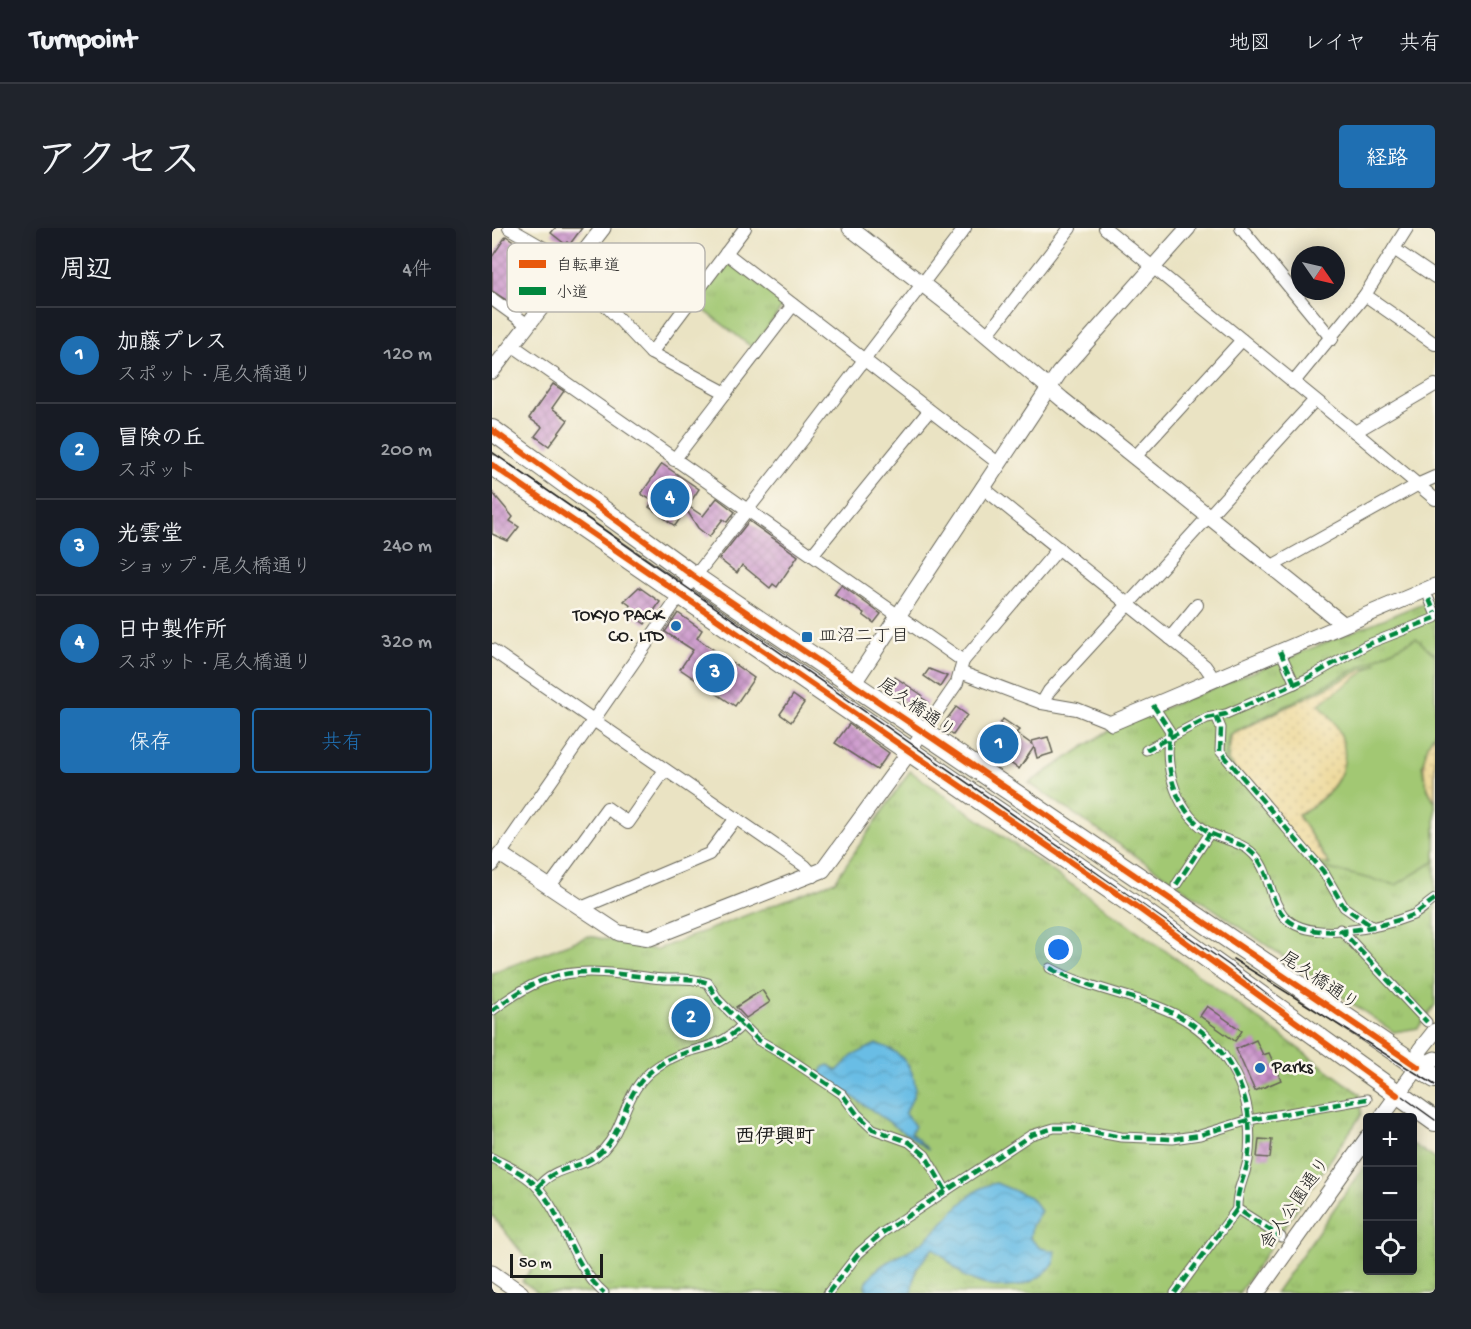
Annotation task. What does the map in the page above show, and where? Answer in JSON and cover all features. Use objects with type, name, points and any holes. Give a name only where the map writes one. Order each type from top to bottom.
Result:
[{"type":"main road","name":"尾久橋通り","points":[[492,430],[696,578],[923,733],[1426,1063],[1435,1078]]},
{"type":"main road","name":"尾久橋通り","points":[[492,465],[1141,910],[1435,1121]]},
{"type":"street","points":[[509,228],[535,243]]},
{"type":"street","points":[[591,243],[603,228]]},
{"type":"street","points":[[705,281],[745,228]]},
{"type":"street","points":[[965,228],[696,578],[681,594],[495,856],[550,886],[619,933],[650,938],[814,876],[823,870],[845,843],[923,733],[957,683],[961,666],[1059,548]]},
{"type":"street","points":[[987,335],[1070,228]]},
{"type":"street","points":[[1105,228],[1435,499]]},
{"type":"street","points":[[853,684],[1059,373],[1188,228]]},
{"type":"street","points":[[1293,383],[1332,339],[1365,295],[1407,228]]},
{"type":"street","points":[[853,229],[1343,624]]},
{"type":"street","points":[[1247,230],[1332,339]]},
{"type":"street","points":[[1394,249],[1435,277]]},
{"type":"street","points":[[726,253],[998,463]]},
{"type":"street","points":[[1365,295],[1435,344]]},
{"type":"street","points":[[492,299],[507,310]]},
{"type":"street","points":[[674,460],[793,305]]},
{"type":"street","points":[[510,312],[528,325]]},
{"type":"street","points":[[492,371],[538,312]]},
{"type":"street","points":[[613,312],[651,353],[726,393]]},
{"type":"street","points":[[651,353],[682,312]]},
{"type":"street","points":[[1135,457],[1242,340]]},
{"type":"street","points":[[512,345],[899,615],[961,666],[1042,703],[1077,709],[1112,723],[1343,624],[1432,592],[1435,612]]},
{"type":"street","points":[[1354,432],[1435,385]]},
{"type":"street","points":[[1042,703],[1049,691],[1314,401]]},
{"type":"street","points":[[812,555],[929,411]]},
{"type":"street","points":[[1272,566],[1435,477]]},
{"type":"street","points":[[982,486],[1205,666],[1214,679]]},
{"type":"street","points":[[1170,638],[1197,605]]},
{"type":"street","points":[[1146,750],[1216,716],[1295,684],[1366,645],[1435,618]]},
{"type":"street","points":[[492,650],[805,866],[814,876]]},
{"type":"street","points":[[1280,651],[1295,684]]},
{"type":"street","points":[[1153,705],[1170,731],[1167,748],[1174,788],[1183,808],[1210,833],[1248,849],[1261,862],[1274,900],[1282,914],[1296,926],[1306,930],[1373,927],[1416,914],[1435,898]]},
{"type":"street","points":[[1216,716],[1221,728],[1220,751],[1323,871],[1344,907],[1373,927]]},
{"type":"street","points":[[550,886],[607,808],[628,823],[665,770]]},
{"type":"street","points":[[581,908],[709,854],[736,818]]},
{"type":"street","points":[[1176,885],[1210,833]]},
{"type":"street","points":[[1340,930],[1431,1026],[1420,1050],[1426,1063],[1397,1095],[1384,1113]]},
{"type":"street","points":[[1050,968],[1071,979],[1165,1007],[1189,1020],[1220,1050],[1233,1069],[1241,1088],[1249,1120],[1248,1161],[1236,1197],[1237,1209],[1175,1293]]},
{"type":"street","points":[[492,1011],[520,989],[558,974],[595,970],[675,980],[692,977],[708,983],[718,1000],[758,1040],[842,1094],[856,1114],[873,1129],[909,1142],[917,1148],[925,1155],[946,1191]]},
{"type":"street","points":[[538,1187],[560,1169],[584,1164],[605,1148],[631,1093],[655,1067],[683,1053],[716,1046],[729,1039],[742,1025]]},
{"type":"street","points":[[828,1293],[859,1253],[882,1233],[1031,1135],[1054,1128],[1072,1128],[1145,1140],[1173,1139],[1200,1135],[1249,1120],[1367,1099]]},
{"type":"street","name":"舎人公園通り","points":[[1257,1293],[1363,1144]]},
{"type":"street","points":[[492,1158],[538,1187],[554,1211],[570,1247],[590,1280],[604,1293]]},
{"type":"street","points":[[1237,1209],[1281,1237]]},
{"type":"street","points":[[492,1273],[521,1293]]},
{"type":"green space","points":[[731,262],[781,301],[782,307],[753,348],[705,311],[705,290],[726,263]]},
{"type":"green space","points":[[1435,598],[1435,1005],[1418,1028],[1394,1032],[1029,783],[1108,731]]},
{"type":"green space","points":[[1416,638],[1435,655],[1435,732],[1428,744],[1422,766],[1428,790],[1435,802],[1435,861],[1396,885],[1317,866],[1225,762],[1229,735]],"holes":[[[1378,662],[1319,704],[1341,736],[1344,751],[1343,766],[1338,779],[1328,792],[1298,815],[1330,865],[1315,862],[1228,761],[1231,735]]]},
{"type":"green space","points":[[910,771],[1173,956],[1360,1094],[1362,1114],[1239,1293],[539,1293],[522,1281],[533,1267],[492,1215],[492,973],[589,936],[656,950],[835,881]]},
{"type":"green space","points":[[1417,1147],[1435,1159],[1435,1293],[1275,1293],[1363,1168],[1363,1275],[1417,1275]]},
{"type":"sand","points":[[1380,660],[1329,714],[1339,729],[1344,744],[1345,758],[1342,772],[1325,795],[1298,815],[1330,866],[1316,862],[1228,761],[1231,735]]},
{"type":"sand","points":[[1435,732],[1435,802],[1426,784],[1423,767],[1426,749]]},
{"type":"water","points":[[876,1044],[898,1054],[912,1072],[915,1091],[905,1114],[915,1126],[911,1133],[929,1150],[820,1074],[824,1067],[829,1065],[837,1071],[852,1056]]},
{"type":"water","points":[[996,1183],[1030,1197],[1041,1211],[1032,1225],[1030,1238],[1040,1248],[1055,1251],[1054,1264],[1044,1273],[1023,1285],[1000,1287],[988,1285],[964,1276],[933,1248],[916,1269],[912,1293],[868,1293],[865,1287],[875,1271],[925,1240],[976,1191]]},
{"type":"building","points":[[555,228],[582,228],[571,243],[564,243],[551,233]]},
{"type":"building","points":[[506,236],[516,243],[507,243],[507,301],[492,291],[492,257]]},
{"type":"building","points":[[553,384],[564,391],[552,408],[568,420],[549,446],[535,436],[542,427],[529,418]]},
{"type":"building","points":[[662,464],[699,489],[688,506],[703,516],[717,498],[735,512],[727,522],[723,519],[709,537],[698,528],[686,509],[675,526],[649,507],[653,501],[641,494]]},
{"type":"building","points":[[492,492],[513,517],[510,521],[519,527],[508,541],[492,534]]},
{"type":"building","points":[[749,521],[798,556],[777,587],[773,584],[770,588],[742,565],[737,573],[719,559]]},
{"type":"building","points":[[841,585],[881,614],[874,623],[863,615],[864,613],[834,595]]},
{"type":"building","points":[[639,587],[660,602],[645,624],[627,612],[631,606],[624,601]]},
{"type":"building","points":[[678,613],[702,630],[697,638],[754,678],[735,706],[680,669],[693,650],[665,632]]},
{"type":"building","points":[[929,669],[947,676],[940,687],[924,676]]},
{"type":"building","points":[[895,677],[922,695],[920,697],[928,702],[921,713],[887,690]]},
{"type":"building","points":[[793,695],[804,703],[791,722],[780,714]]},
{"type":"building","points":[[956,707],[967,715],[953,735],[941,727]]},
{"type":"building","points":[[1003,719],[1019,730],[1016,733],[1033,745],[1032,741],[1048,737],[1053,753],[1037,758],[1034,747],[1019,769],[1000,756],[998,759],[985,750]]},
{"type":"building","points":[[849,724],[889,753],[877,770],[835,743]]},
{"type":"building","points":[[762,990],[770,1002],[746,1018],[736,1007]]},
{"type":"building","points":[[1207,1006],[1242,1031],[1235,1041],[1200,1016]]},
{"type":"building","name":"Parks","points":[[1256,1040],[1263,1055],[1269,1053],[1281,1080],[1255,1091],[1236,1049]]},
{"type":"building","points":[[1259,1139],[1272,1140],[1270,1158],[1257,1157]]},
{"type":"tram line","points":[[492,452],[1229,965],[1335,1048],[1435,1120]]},
{"type":"tram line","points":[[1233,959],[1435,1085]]},
{"type":"marked path","points":[[1429,599],[1435,613]]},
{"type":"marked path","points":[[1146,750],[1207,718],[1226,714],[1308,678],[1366,645],[1435,618]]},
{"type":"marked path","points":[[1280,651],[1295,684]]},
{"type":"marked path","points":[[1153,705],[1170,731],[1168,746],[1171,775],[1181,803],[1200,826],[1212,834],[1242,845],[1257,858],[1262,865],[1278,907],[1283,915],[1294,924],[1327,931],[1365,928],[1413,915],[1435,899]]},
{"type":"marked path","points":[[1216,716],[1221,728],[1220,751],[1323,871],[1344,907],[1373,927]]},
{"type":"marked path","points":[[1176,885],[1210,833]]},
{"type":"marked path","points":[[1340,929],[1427,1022]]},
{"type":"marked path","points":[[1050,968],[1074,979],[1168,1011],[1189,1022],[1209,1038],[1235,1073],[1242,1089],[1248,1114],[1249,1155],[1238,1196],[1237,1209],[1281,1237]]},
{"type":"marked path","points":[[492,1011],[533,985],[568,974],[606,973],[708,983],[718,1000],[758,1040],[842,1094],[857,1114],[873,1129],[909,1142],[925,1155],[946,1191]]},
{"type":"marked path","points":[[538,1187],[545,1179],[588,1161],[604,1149],[617,1129],[638,1085],[658,1066],[681,1054],[722,1041],[742,1025]]},
{"type":"marked path","points":[[828,1293],[859,1253],[882,1233],[1031,1135],[1054,1128],[1072,1128],[1121,1137],[1173,1139],[1200,1135],[1249,1120],[1367,1099]]},
{"type":"marked path","points":[[492,1158],[523,1174],[538,1188],[548,1201],[584,1269],[604,1293]]},
{"type":"marked path","points":[[1175,1293],[1237,1209]]},
{"type":"cycle path","points":[[492,430],[696,578],[1418,1067]]},
{"type":"cycle path","points":[[492,465],[1141,910],[1397,1095]]},
{"type":"place","name":"日中製作所","points":[[670,498]]},
{"type":"place","name":"TOKYO PACK CO. LTD","points":[[676,626]]},
{"type":"place","name":"皿沼二丁目","points":[[807,637]]},
{"type":"place","name":"光雲堂","points":[[715,673]]},
{"type":"place","name":"加藤プレス","points":[[999,744]]},
{"type":"place","name":"冒険の丘","points":[[691,1018]]},
{"type":"place","name":"Parks","points":[[1260,1068]]},
{"type":"district","name":"西伊興町","points":[[775,1138]]}]
